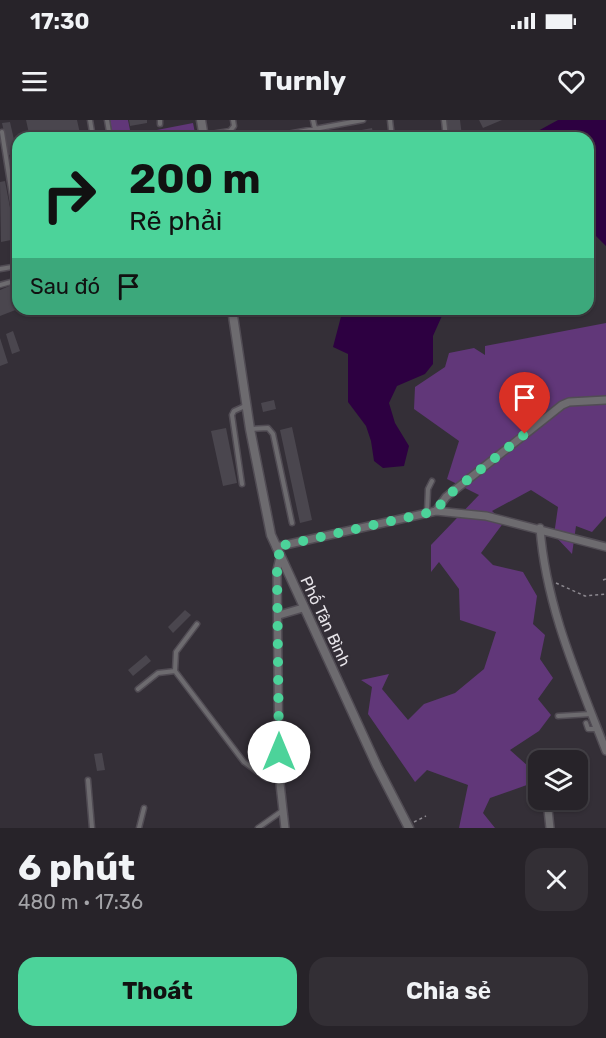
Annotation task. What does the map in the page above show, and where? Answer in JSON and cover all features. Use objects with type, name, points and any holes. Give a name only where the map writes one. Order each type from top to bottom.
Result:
[{"type":"street","name":"Phố Tân Bình","points":[[233,315],[249,429],[276,547],[408,827]]},
{"type":"street","points":[[436,511],[446,497],[562,405],[569,402],[606,400]]},
{"type":"street","points":[[276,547],[436,511],[486,516],[540,528],[606,547]]},
{"type":"street","points":[[540,528],[546,581],[552,604],[606,751]]},
{"type":"street","points":[[280,557],[277,570],[279,775],[285,828]]},
{"type":"street","points":[[279,615],[303,608]]},
{"type":"street","points":[[549,810],[550,828]]},
{"type":"lane","points":[[226,132],[234,126],[233,120]]},
{"type":"lane","points":[[314,120],[315,129]]},
{"type":"lane","points":[[299,132],[363,120]]},
{"type":"lane","points":[[2,132],[12,195]]},
{"type":"lane","points":[[242,484],[232,415],[234,411],[246,406]]},
{"type":"lane","points":[[249,429],[268,428],[273,434],[292,523]]},
{"type":"lane","points":[[428,513],[428,489],[432,481]]},
{"type":"lane","points":[[197,624],[176,652],[175,671],[246,764],[266,778],[279,775]]},
{"type":"lane","points":[[138,689],[158,673],[175,671]]},
{"type":"lane","points":[[558,716],[591,714]]},
{"type":"lane","points":[[586,723],[588,729],[597,729]]},
{"type":"lane","points":[[88,780],[92,828]]},
{"type":"lane","points":[[139,828],[144,808]]},
{"type":"lane","points":[[258,828],[282,811]]},
{"type":"path","points":[[546,581],[561,584],[587,596],[606,594]]},
{"type":"path","points":[[408,827],[426,816]]},
{"type":"shaded area","points":[[110,120],[128,120],[130,132],[112,132]]},
{"type":"shaded area","points":[[558,120],[606,120],[606,246],[594,234],[594,132],[536,132]]},
{"type":"shaded area","points":[[193,123],[195,132],[146,132]]},
{"type":"shaded area","points":[[341,315],[442,315],[433,336],[433,364],[425,374],[397,386],[389,403],[395,423],[409,446],[404,466],[383,468],[374,461],[366,426],[348,402],[348,354],[333,347]]},
{"type":"shaded area","points":[[606,323],[606,516],[592,532],[576,526],[572,554],[554,535],[558,507],[531,490],[492,511],[504,522],[481,553],[493,565],[523,572],[537,596],[533,624],[545,635],[540,659],[553,678],[538,699],[551,715],[539,731],[510,750],[528,766],[528,785],[490,798],[483,813],[495,828],[459,828],[468,785],[427,770],[415,782],[368,714],[372,687],[361,680],[389,674],[382,689],[408,720],[424,704],[455,693],[484,669],[496,632],[460,620],[459,589],[439,562],[431,572],[431,545],[479,495],[447,479],[459,441],[414,409],[415,387],[445,367],[449,353],[474,348],[485,355],[485,346]]},
{"type":"building","points":[[26,120],[77,120],[80,132],[29,132]]},
{"type":"building","points":[[129,120],[147,120],[147,123],[130,126]]},
{"type":"building","points":[[446,120],[460,120],[462,132],[447,132]]},
{"type":"building","points":[[479,120],[502,120],[483,128]]},
{"type":"building","points":[[10,122],[12,154],[9,155],[2,123]]},
{"type":"building","points":[[372,128],[373,132],[351,132]]},
{"type":"building","points":[[5,181],[12,218],[12,240],[1,242],[0,182]]},
{"type":"building","points":[[12,285],[12,311],[0,316],[0,290]]},
{"type":"building","points":[[13,331],[20,351],[12,354],[6,334]]},
{"type":"building","points":[[0,338],[8,363],[0,366]]},
{"type":"building","points":[[274,400],[276,409],[263,412],[261,403]]},
{"type":"building","points":[[292,427],[312,520],[300,523],[280,430]]},
{"type":"building","points":[[226,428],[237,483],[223,486],[211,431]]},
{"type":"building","points":[[185,610],[191,615],[173,633],[168,627]]},
{"type":"building","points":[[146,655],[151,661],[133,676],[128,670]]},
{"type":"building","points":[[102,753],[105,770],[97,771],[94,754]]},
{"type":"route","points":[[279,752],[277,563],[280,557],[276,547],[405,516],[436,511],[446,497],[525,434]]}]
